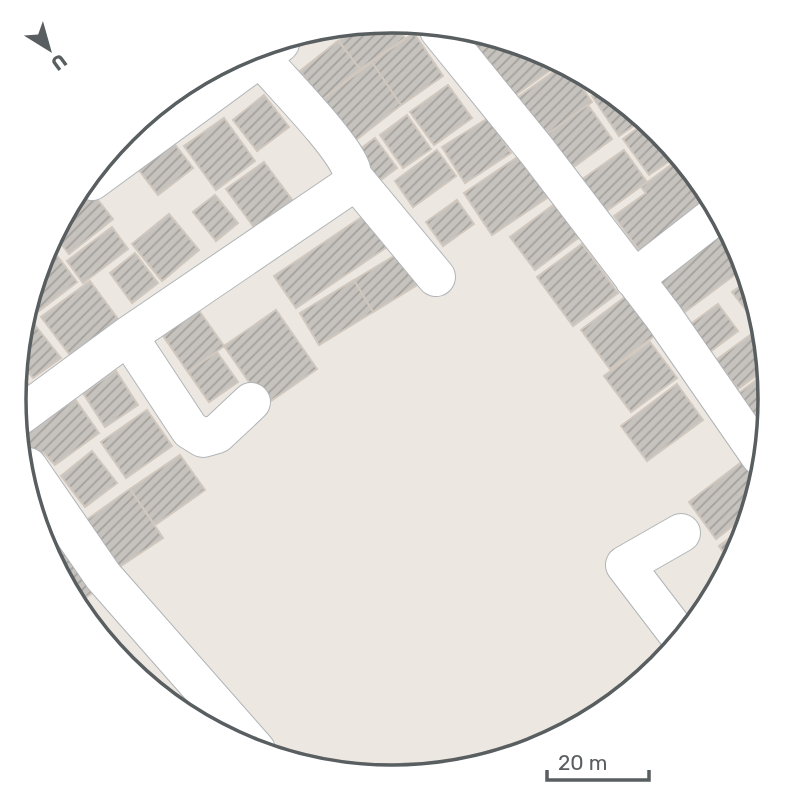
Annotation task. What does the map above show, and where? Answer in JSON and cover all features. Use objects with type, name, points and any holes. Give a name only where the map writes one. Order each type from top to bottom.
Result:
[{"type":"street","points":[[445,37],[537,150],[700,368],[756,449]]},
{"type":"street","points":[[272,53],[351,168],[353,177],[436,277]]},
{"type":"street","points":[[111,165],[193,97],[252,61]]},
{"type":"street","points":[[26,411],[128,336],[350,185],[353,177]]},
{"type":"street","points":[[634,279],[711,219]]},
{"type":"street","points":[[128,336],[190,430],[203,438],[217,433],[251,402]]},
{"type":"street","points":[[35,479],[103,576],[239,731]]},
{"type":"street","points":[[675,631],[625,565],[681,533]]},
{"type":"building","points":[[401,33],[405,38],[360,69],[339,41],[346,36],[369,34]]},
{"type":"building","points":[[415,34],[443,76],[401,105],[372,62]]},
{"type":"building","points":[[461,39],[488,45],[473,56]]},
{"type":"building","points":[[338,41],[360,69],[322,100],[300,71]]},
{"type":"building","points":[[488,45],[551,70],[506,102],[473,56]]},
{"type":"building","points":[[372,62],[401,105],[352,143],[322,100]]},
{"type":"building","points":[[555,71],[579,84],[592,102],[546,135],[514,100]]},
{"type":"building","points":[[448,85],[472,118],[434,145],[410,112]]},
{"type":"building","points":[[596,94],[635,125],[619,136],[592,96]]},
{"type":"building","points":[[264,95],[289,127],[257,151],[233,120]]},
{"type":"building","points":[[588,105],[612,139],[571,169],[546,135]]},
{"type":"building","points":[[407,115],[431,149],[403,168],[380,135]]},
{"type":"building","points":[[224,118],[255,161],[216,190],[184,146]]},
{"type":"building","points":[[488,118],[511,153],[465,183],[442,147]]},
{"type":"building","points":[[638,128],[670,161],[649,175],[623,139]]},
{"type":"building","points":[[170,138],[193,168],[158,195],[135,165]]},
{"type":"building","points":[[375,138],[397,168],[378,182],[356,152]]},
{"type":"building","points":[[437,150],[456,176],[413,207],[395,181]]},
{"type":"building","points":[[624,150],[647,182],[605,212],[581,180]]},
{"type":"building","points":[[522,154],[550,196],[492,235],[464,193]]},
{"type":"building","points":[[264,162],[299,209],[261,237],[226,189]]},
{"type":"building","points":[[673,164],[704,206],[641,253],[614,216],[646,193],[641,187]]},
{"type":"building","points":[[94,195],[113,219],[69,254],[61,244],[84,203]]},
{"type":"building","points":[[215,195],[238,223],[216,241],[193,212]]},
{"type":"building","points":[[457,200],[474,224],[443,246],[426,222]]},
{"type":"building","points":[[556,203],[581,236],[535,270],[510,237]]},
{"type":"building","points":[[371,211],[393,243],[296,308],[274,276]]},
{"type":"building","points":[[169,214],[199,250],[162,281],[132,244]]},
{"type":"building","points":[[715,226],[736,274],[682,314],[652,273]]},
{"type":"building","points":[[112,227],[128,249],[83,283],[67,261]]},
{"type":"building","points":[[582,244],[618,293],[573,326],[537,277]]},
{"type":"building","points":[[135,253],[158,283],[132,303],[110,273]]},
{"type":"building","points":[[399,253],[419,284],[373,312],[354,280]]},
{"type":"building","points":[[56,254],[77,282],[39,311],[39,304]]},
{"type":"building","points":[[354,280],[373,312],[319,345],[300,313]]},
{"type":"building","points":[[90,281],[124,327],[76,363],[41,317]]},
{"type":"building","points":[[741,286],[748,313],[732,292]]},
{"type":"building","points":[[633,291],[662,330],[610,369],[581,330]]},
{"type":"building","points":[[718,304],[738,331],[703,357],[684,329]]},
{"type":"building","points":[[195,305],[224,346],[188,372],[159,330]]},
{"type":"building","points":[[276,310],[317,369],[265,405],[224,346]]},
{"type":"building","points":[[34,324],[61,358],[33,378],[27,371]]},
{"type":"building","points":[[753,333],[758,374],[738,389],[716,360]]},
{"type":"building","points":[[650,342],[677,378],[631,412],[604,376]]},
{"type":"building","points":[[217,352],[238,382],[209,402],[188,372]]},
{"type":"building","points":[[116,371],[138,405],[105,427],[83,393]]},
{"type":"building","points":[[758,379],[758,427],[732,398]]},
{"type":"building","points":[[27,382],[34,392],[26,395]]},
{"type":"building","points":[[677,384],[703,420],[647,461],[621,426]]},
{"type":"building","points":[[75,399],[99,433],[55,465],[43,452],[35,459],[30,453],[28,433]]},
{"type":"building","points":[[147,410],[172,446],[126,478],[101,442]]},
{"type":"building","points":[[92,451],[117,483],[85,507],[61,476]]},
{"type":"building","points":[[180,455],[205,490],[155,525],[130,489]]},
{"type":"building","points":[[743,461],[751,473],[737,523],[716,539],[689,502]]},
{"type":"building","points":[[130,489],[163,538],[118,568],[85,521]]},
{"type":"building","points":[[49,524],[99,588],[85,598],[64,561]]},
{"type":"building","points":[[732,536],[724,554],[719,546]]}]
